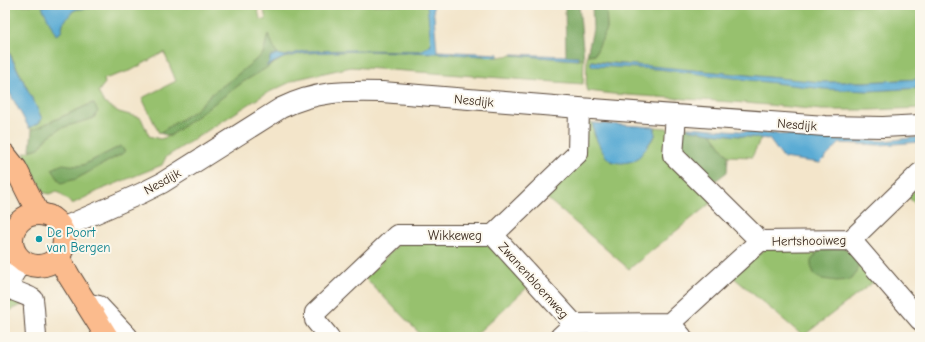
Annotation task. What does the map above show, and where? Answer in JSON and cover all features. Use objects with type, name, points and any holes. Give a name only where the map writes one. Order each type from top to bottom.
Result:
[{"type":"main road","points":[[5,155],[16,169],[31,215]]},
{"type":"main road","points":[[5,165],[6,172],[31,215]]},
{"type":"main road","points":[[45,214],[52,217],[62,228],[64,238],[63,248],[53,260],[39,266],[30,265],[22,261],[12,248],[11,239],[13,230],[17,223],[31,215],[45,214]]},
{"type":"main road","points":[[53,260],[69,276],[107,337]]},
{"type":"main road","points":[[53,260],[93,337]]},
{"type":"street","name":"Nesdijk","points":[[62,228],[162,183],[281,108],[293,102],[323,94],[382,92],[825,126],[878,127],[920,125]]},
{"type":"street","name":"Wikkeweg","points":[[329,337],[315,320],[315,313],[397,235],[493,235],[578,153],[579,108]]},
{"type":"street","name":"Hertshooiweg","points":[[676,115],[673,155],[760,241],[851,240],[920,173]]},
{"type":"street","name":"Zwanenbloemweg","points":[[493,235],[567,330],[676,330],[760,241]]},
{"type":"street","points":[[851,240],[920,320]]},
{"type":"street","points":[[22,261],[10,280],[10,285],[14,291],[33,299],[36,337]]},
{"type":"street","points":[[85,303],[99,306],[128,337]]},
{"type":"green space","points":[[5,5],[47,5],[43,7],[61,32],[63,23],[73,11],[100,5],[257,5],[260,19],[266,20],[263,5],[429,5],[431,44],[421,51],[386,51],[498,57],[513,55],[578,60],[584,59],[583,84],[351,67],[297,79],[265,94],[166,157],[162,165],[100,190],[72,204],[57,191],[49,194],[42,192],[24,153],[39,148],[49,136],[61,128],[94,118],[92,103],[32,130],[29,128],[39,123],[42,119],[5,43]],"holes":[[[268,34],[277,54],[285,56],[304,51],[362,51],[304,53],[283,58],[243,82],[170,136],[160,139],[149,136],[141,118],[119,112],[104,103],[98,92],[105,83],[104,79],[132,70],[164,52],[176,81],[142,98],[159,133],[196,110],[209,96],[263,54]],[[121,146],[125,152],[76,179],[77,166],[83,165]]]},
{"type":"green space","points":[[565,5],[579,5],[584,59],[578,60],[578,56],[566,56]]},
{"type":"green space","points":[[592,5],[606,5],[607,29],[595,54],[587,55],[593,29]]},
{"type":"green space","points":[[606,5],[920,5],[920,79],[865,82],[821,82],[591,61],[591,65],[658,69],[868,91],[920,88],[920,108],[822,110],[588,91],[586,89],[587,55],[595,54],[607,29]]},
{"type":"green space","points":[[268,34],[277,54],[270,57],[268,65],[283,58],[243,82],[170,136],[159,133],[196,110],[209,96],[263,54]]},
{"type":"green space","points":[[93,103],[98,111],[94,118],[61,128],[49,136],[39,148],[30,150],[32,130]]},
{"type":"green space","points":[[586,123],[593,123],[594,134],[599,143],[639,157],[655,136],[655,127],[667,128],[712,202],[629,269],[542,194]]},
{"type":"green space","points":[[683,127],[711,133],[728,156],[727,172],[710,185],[682,155]]},
{"type":"green space","points":[[711,133],[761,138],[752,157],[728,156]]},
{"type":"green space","points":[[121,146],[125,152],[76,179],[61,183],[52,169],[63,164],[77,166],[83,165]]},
{"type":"green space","points":[[920,185],[920,209],[908,197]]},
{"type":"green space","points":[[402,241],[485,241],[530,285],[473,337],[423,337],[365,278]]},
{"type":"green space","points":[[767,247],[821,248],[811,261],[858,261],[876,280],[803,336],[733,277]]},
{"type":"green space","points":[[821,248],[847,248],[858,261],[857,273],[849,280],[837,281],[822,279],[814,274],[811,261]]},
{"type":"green space","points":[[5,290],[24,304],[5,313]]},
{"type":"green space","points":[[581,334],[647,334],[650,337],[578,337]]},
{"type":"water","points":[[47,5],[100,5],[73,11],[63,23],[61,32],[56,35],[42,7]]},
{"type":"water","points":[[427,5],[433,5],[437,51],[498,54],[498,57],[439,53],[364,51],[304,53],[283,58],[266,66],[270,61],[270,57],[277,54],[285,56],[304,51],[355,50],[421,51],[431,44]]},
{"type":"water","points":[[5,45],[42,119],[39,123],[29,128],[5,83]]},
{"type":"water","points":[[512,54],[578,56],[578,60],[513,55]]},
{"type":"water","points":[[591,61],[821,82],[865,82],[920,79],[920,88],[868,91],[824,89],[658,69],[591,66]]},
{"type":"water","points":[[593,123],[655,127],[655,136],[641,155],[635,160],[631,162],[616,163],[608,159],[601,148],[593,130]]},
{"type":"water","points":[[688,127],[884,141],[920,137],[920,142],[880,145],[840,143],[820,163],[783,158],[769,139],[711,133],[688,129]]},
{"type":"place","name":"De Poort van Bergen","points":[[39,239]]}]
